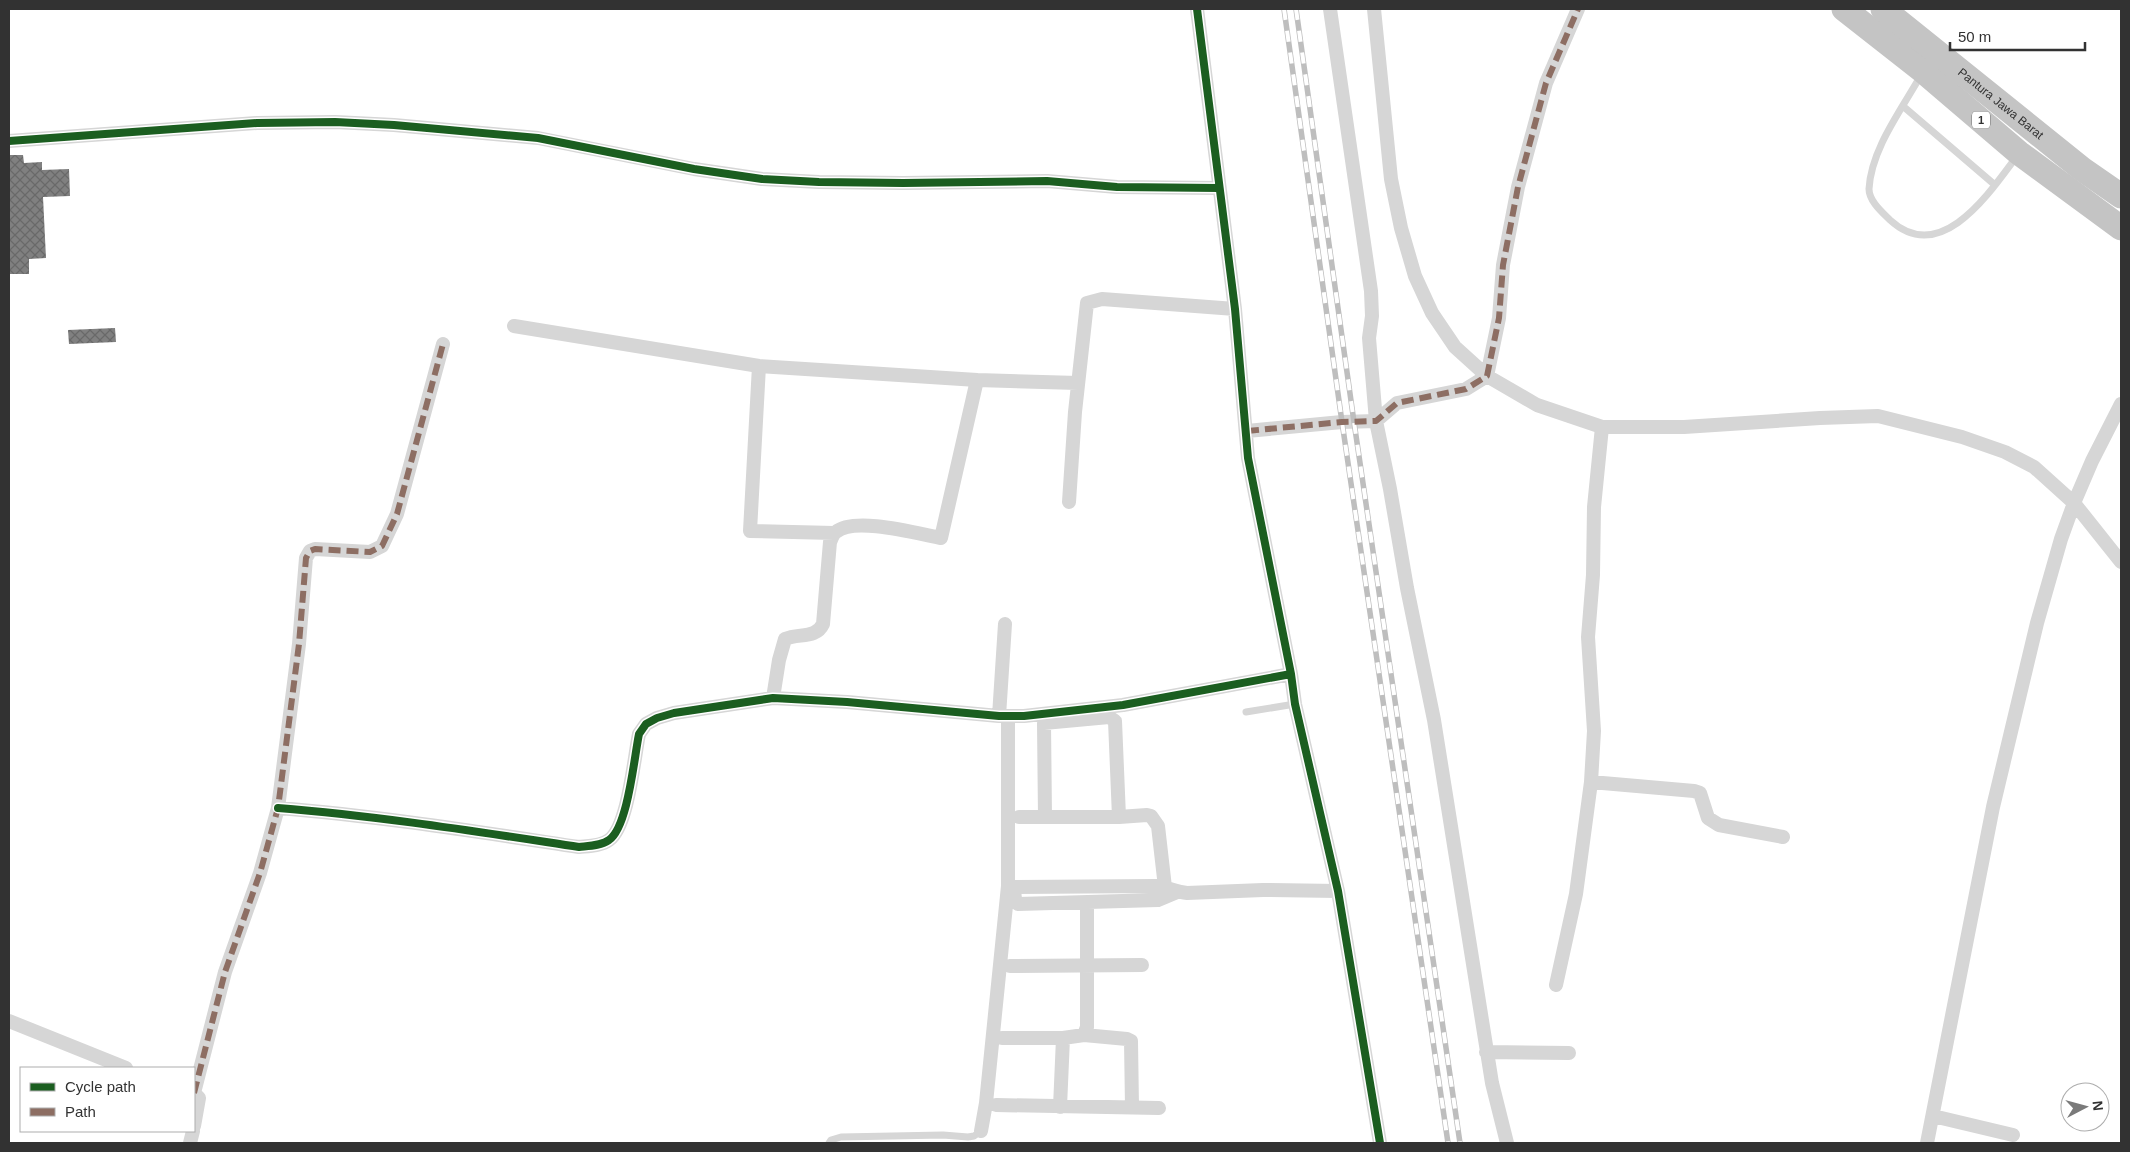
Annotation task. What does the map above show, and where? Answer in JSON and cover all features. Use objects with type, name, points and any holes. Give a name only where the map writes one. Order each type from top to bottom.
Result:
[{"type":"highway","name":"1","points":[[1844,9],[1923,71],[2019,153],[2121,228]]},
{"type":"highway","name":"Pantura Jawa Barat","points":[[1883,9],[2074,163],[2121,196]]},
{"type":"street","points":[[1197,9],[1236,309],[1248,458],[1291,674],[1295,704],[1338,891],[1380,1143]]},
{"type":"street","points":[[1330,9],[1371,291],[1372,316],[1369,338],[1376,421],[1434,720],[1486,1052],[1507,1143]]},
{"type":"street","points":[[1374,9],[1391,179],[1401,228],[1415,276],[1432,313],[1455,348],[1487,376],[1538,404],[1602,427],[1693,426],[1811,418],[1878,416],[1962,437],[2005,452],[2034,467],[2074,502],[2121,562]]},
{"type":"street","points":[[1247,431],[1342,422],[1376,421],[1397,403],[1466,390],[1487,376],[1499,318],[1503,265],[1518,187],[1546,83],[1578,9]]},
{"type":"street","points":[[9,141],[257,122],[345,123],[394,125],[538,138],[762,179],[903,183],[1047,181],[1117,187],[1220,188]]},
{"type":"street","points":[[1069,502],[1078,383],[1087,303],[1102,299],[1236,309]]},
{"type":"street","points":[[514,326],[759,366],[977,380],[1078,383]]},
{"type":"street","points":[[195,1089],[225,972],[260,872],[278,808],[299,644],[306,558],[310,551],[315,549],[370,552],[382,546],[397,514],[443,344]]},
{"type":"street","points":[[759,366],[750,531],[834,533]]},
{"type":"street","points":[[773,698],[778,660],[785,638],[795,634],[815,633],[820,631],[823,624],[830,542],[834,533],[838,530],[859,526],[884,527],[941,538],[977,380]]},
{"type":"street","points":[[1927,1143],[1992,807],[2036,623],[2074,502],[2121,404]]},
{"type":"street","points":[[1556,985],[1576,894],[1591,782],[1594,731],[1588,637],[1593,575],[1594,506],[1602,427]]},
{"type":"street","points":[[981,1131],[986,1103],[1008,886],[1003,716],[1005,624]]},
{"type":"street","points":[[278,808],[344,813],[422,823],[579,847],[597,845],[608,841],[618,831],[624,816],[639,734],[646,724],[674,713],[773,698],[846,702],[1003,716],[1122,705],[1291,674]]},
{"type":"street","points":[[1045,817],[1044,723],[1109,717],[1116,723],[1119,817]]},
{"type":"street","points":[[1591,782],[1694,791],[1700,793],[1708,818],[1719,825],[1783,837]]},
{"type":"street","points":[[1019,817],[1119,817],[1147,814],[1154,819],[1158,826],[1169,892]]},
{"type":"street","points":[[1169,892],[1145,901],[1018,904],[1015,901],[1014,887],[1096,886],[1169,892],[1338,891]]},
{"type":"street","points":[[1084,1036],[1087,1027],[1086,902],[1096,886]]},
{"type":"street","points":[[1074,887],[1086,902]]},
{"type":"street","points":[[1010,966],[1142,965]]},
{"type":"street","points":[[9,1021],[124,1067]]},
{"type":"street","points":[[1002,1038],[1064,1038],[1084,1036],[1126,1038],[1131,1041],[1132,1107]]},
{"type":"street","points":[[1060,1107],[1064,1038]]},
{"type":"street","points":[[1486,1052],[1568,1053]]},
{"type":"street","points":[[195,1094],[199,1098],[195,1120]]},
{"type":"street","points":[[996,1105],[1159,1108]]},
{"type":"street","points":[[1933,1116],[2013,1135]]},
{"type":"lane","points":[[1923,71],[1904,107],[1890,128],[1874,162],[1869,191],[1875,205],[1892,222],[1909,233],[1929,235],[1942,231],[1963,220],[1980,204],[2019,153]]},
{"type":"lane","points":[[1904,107],[1995,185]]},
{"type":"lane","points":[[1246,712],[1295,704]]},
{"type":"lane","points":[[829,1143],[831,1140],[841,1137],[943,1135],[968,1137],[974,1136],[981,1131]]},
{"type":"building","points":[[9,155],[23,155],[24,163],[42,162],[42,170],[69,169],[70,196],[43,197],[46,258],[29,259],[29,274],[9,274]]},
{"type":"building","points":[[115,328],[116,342],[69,344],[68,330]]},
{"type":"railway","points":[[1284,9],[1342,422],[1448,1143]]},
{"type":"railway","points":[[1296,9],[1354,422],[1460,1143]]},
{"type":"marked path","points":[[1247,431],[1342,422],[1376,421],[1397,403],[1466,389],[1487,376],[1499,318],[1503,265],[1518,187],[1546,83],[1578,9]]},
{"type":"marked path","points":[[195,1089],[225,972],[260,873],[278,808],[299,644],[306,558],[310,551],[315,549],[370,552],[382,546],[397,514],[443,344]]},
{"type":"cycle path","points":[[1197,9],[1235,309],[1248,458],[1291,674],[1295,704],[1338,891],[1380,1143]]},
{"type":"cycle path","points":[[9,141],[257,123],[335,122],[394,125],[538,138],[694,169],[762,179],[903,183],[1047,181],[1117,187],[1219,188]]},
{"type":"cycle path","points":[[278,808],[391,820],[579,847],[590,846],[609,840],[616,833],[626,807],[639,734],[646,724],[657,718],[674,713],[773,698],[847,702],[999,716],[1024,716],[1123,705],[1291,674]]}]
